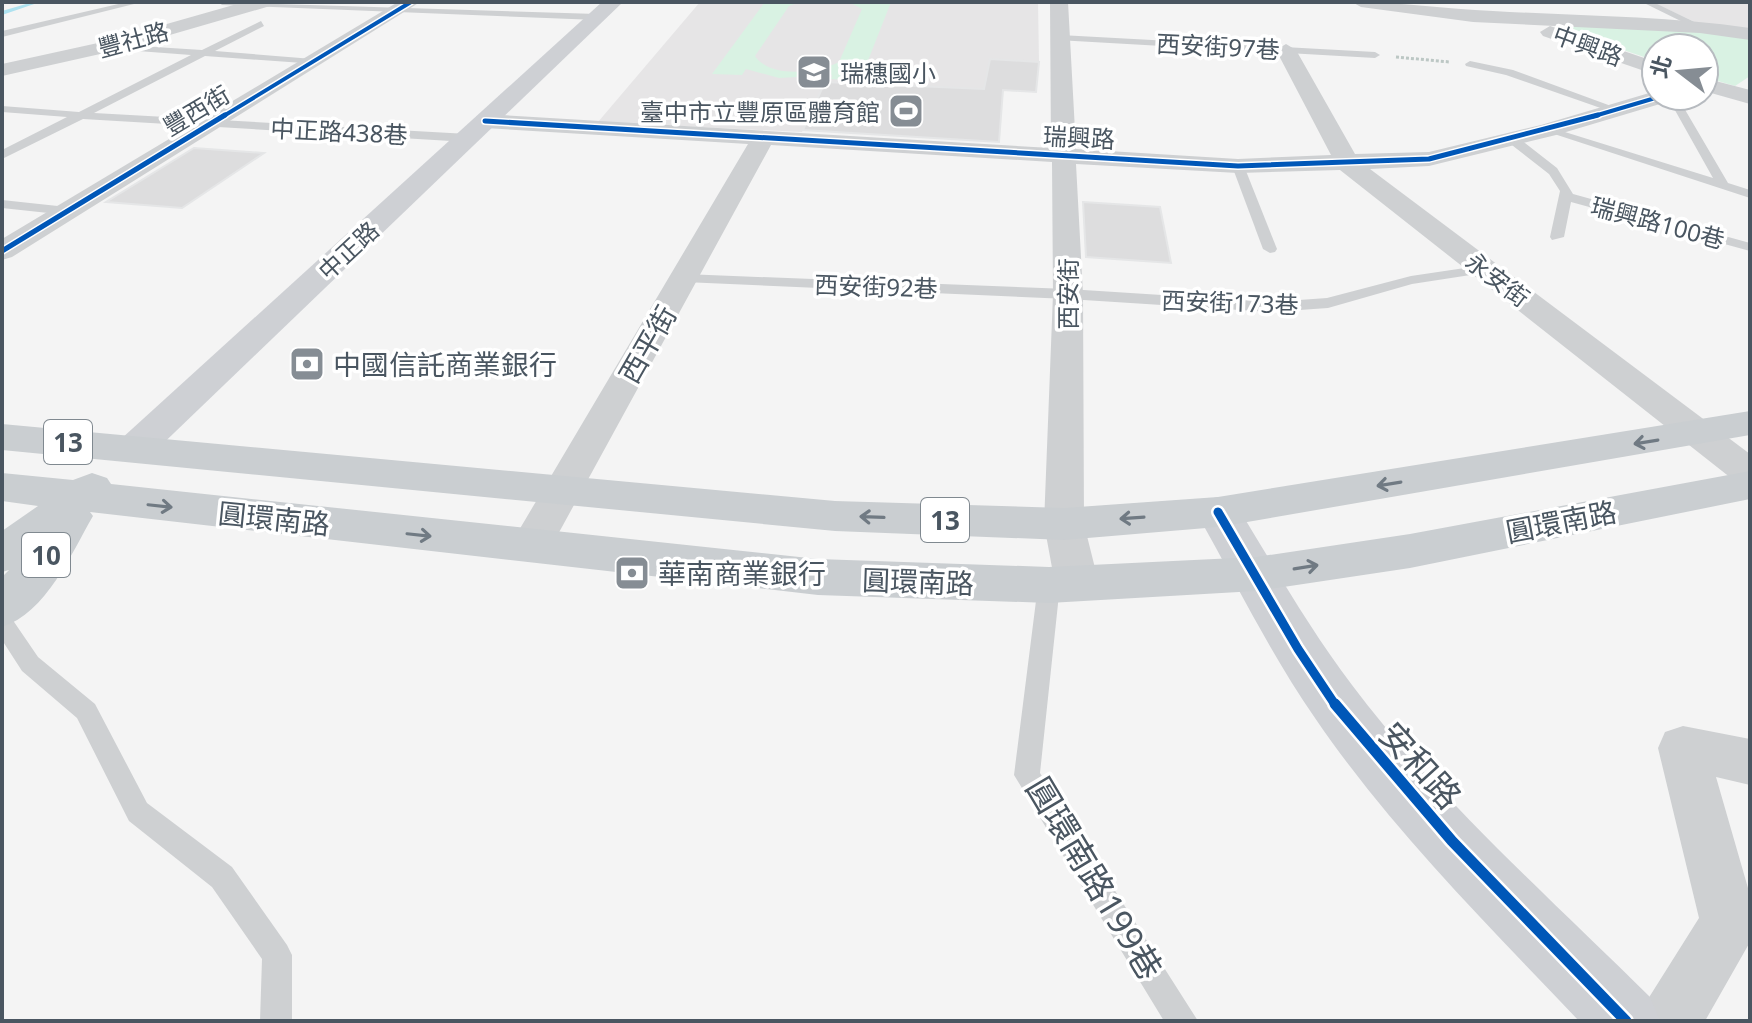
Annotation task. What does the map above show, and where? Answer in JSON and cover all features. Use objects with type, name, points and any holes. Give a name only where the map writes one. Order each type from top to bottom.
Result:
[{"type":"main road","name":"圓環南路","points":[[135,448],[563,492],[835,516],[1064,524],[1218,512],[1750,423]]},
{"type":"main road","name":"13","points":[[2,437],[135,448]]},
{"type":"main road","name":"中正路","points":[[2,555],[83,497],[135,448]]},
{"type":"main road","name":"圓環南路","points":[[83,497],[818,577],[1063,585],[1256,574],[1410,551],[1750,485]]},
{"type":"main road","name":"13","points":[[2,487],[83,497]]},
{"type":"main road","name":"中正路","points":[[2,608],[36,571],[83,497]]},
{"type":"street","name":"西安街","points":[[1059,2],[1068,294],[1063,585]]},
{"type":"street","points":[[1361,2],[1473,16],[1700,27],[1750,34]]},
{"type":"street","name":"中興路","points":[[1476,2],[1640,63]]},
{"type":"street","name":"豐西街","points":[[2,251],[404,7]]},
{"type":"street","name":"豐社路","points":[[2,70],[261,10]]},
{"type":"street","name":"中正路","points":[[135,448],[605,10]]},
{"type":"street","name":"永安街","points":[[1286,50],[1347,163],[1750,473]]},
{"type":"street","points":[[1720,89],[1750,97]]},
{"type":"street","name":"瑞興路","points":[[477,130],[763,139],[1238,166],[1429,159],[1548,130],[1640,103]]},
{"type":"street","name":"西平街","points":[[530,547],[763,139]]},
{"type":"street","name":"安和路","points":[[1218,512],[1296,644],[1352,726],[1497,890],[1626,1021]]},
{"type":"street","points":[[1670,1021],[1729,923],[1683,748],[1750,762]]},
{"type":"lane","points":[[2,34],[138,2]]},
{"type":"lane","points":[[222,2],[261,10],[404,7],[605,10]]},
{"type":"lane","points":[[1646,2],[1700,27]]},
{"type":"lane","points":[[2,155],[200,55],[261,10]]},
{"type":"lane","name":"西安街97巷","points":[[1060,38],[1375,55]]},
{"type":"lane","points":[[111,46],[313,62]]},
{"type":"lane","points":[[1470,64],[1509,72],[1616,110]]},
{"type":"lane","name":"中正路438巷","points":[[2,109],[211,125],[477,130]]},
{"type":"lane","points":[[1681,112],[1723,185]]},
{"type":"lane","points":[[1548,130],[1750,194]]},
{"type":"lane","name":"瑞興路100巷","points":[[1512,139],[1553,171],[1567,191],[1557,237]]},
{"type":"lane","points":[[1238,166],[1270,249]]},
{"type":"lane","name":"瑞興路100巷","points":[[1566,196],[1750,247]]},
{"type":"lane","points":[[2,204],[67,211]]},
{"type":"lane","name":"西安街173巷","points":[[1068,294],[1289,306],[1328,303],[1411,280],[1485,269]]},
{"type":"lane","name":"西安街92巷","points":[[684,278],[1068,294]]},
{"type":"lane","name":"圓環南路199巷","points":[[1063,585],[1027,775],[1182,1021]]},
{"type":"lane","points":[[2,622],[30,664],[86,711],[138,812],[222,877],[277,955],[276,1021]]},
{"type":"path","points":[[1375,55],[1470,64]]},
{"type":"shaded area","name":"瑞穗國小","points":[[700,2],[1038,2],[1039,62],[990,59],[984,89],[825,82],[802,132],[598,122]]},
{"type":"shaded area","points":[[1652,2],[1750,2],[1750,30],[1697,23]]},
{"type":"green space","points":[[765,2],[800,2],[789,6],[755,56],[772,68],[795,72],[839,62],[862,9],[849,2],[891,2],[860,81],[831,79],[832,75],[779,78],[746,69],[742,75],[712,74]]},
{"type":"green space","points":[[1563,27],[1705,32],[1640,32],[1640,56]]},
{"type":"green space","points":[[1720,34],[1750,37],[1750,76],[1735,86],[1720,82]]},
{"type":"building","name":"臺中市立豐原區體育館","points":[[990,59],[1039,62],[1036,92],[1003,90],[999,142],[803,130],[825,82],[984,89]]},
{"type":"building","points":[[194,148],[264,153],[182,208],[106,202]]},
{"type":"building","points":[[1083,202],[1160,207],[1171,263],[1086,257]]},
{"type":"waterway","points":[[2,13],[38,2]]},
{"type":"cycle path","points":[[2,251],[411,2]]},
{"type":"cycle path","points":[[485,121],[1238,166],[1429,159],[1548,130],[1640,103]]},
{"type":"cycle path","points":[[1218,512],[1298,649],[1353,728],[1452,841],[1626,1021]]},
{"type":"place","name":"瑞穗國小","points":[[814,72]]},
{"type":"place","name":"臺中市立豐原區體育館","points":[[906,111]]},
{"type":"place","name":"中國信託商業銀行","points":[[307,364]]},
{"type":"place","name":"華南商業銀行","points":[[632,573]]}]
